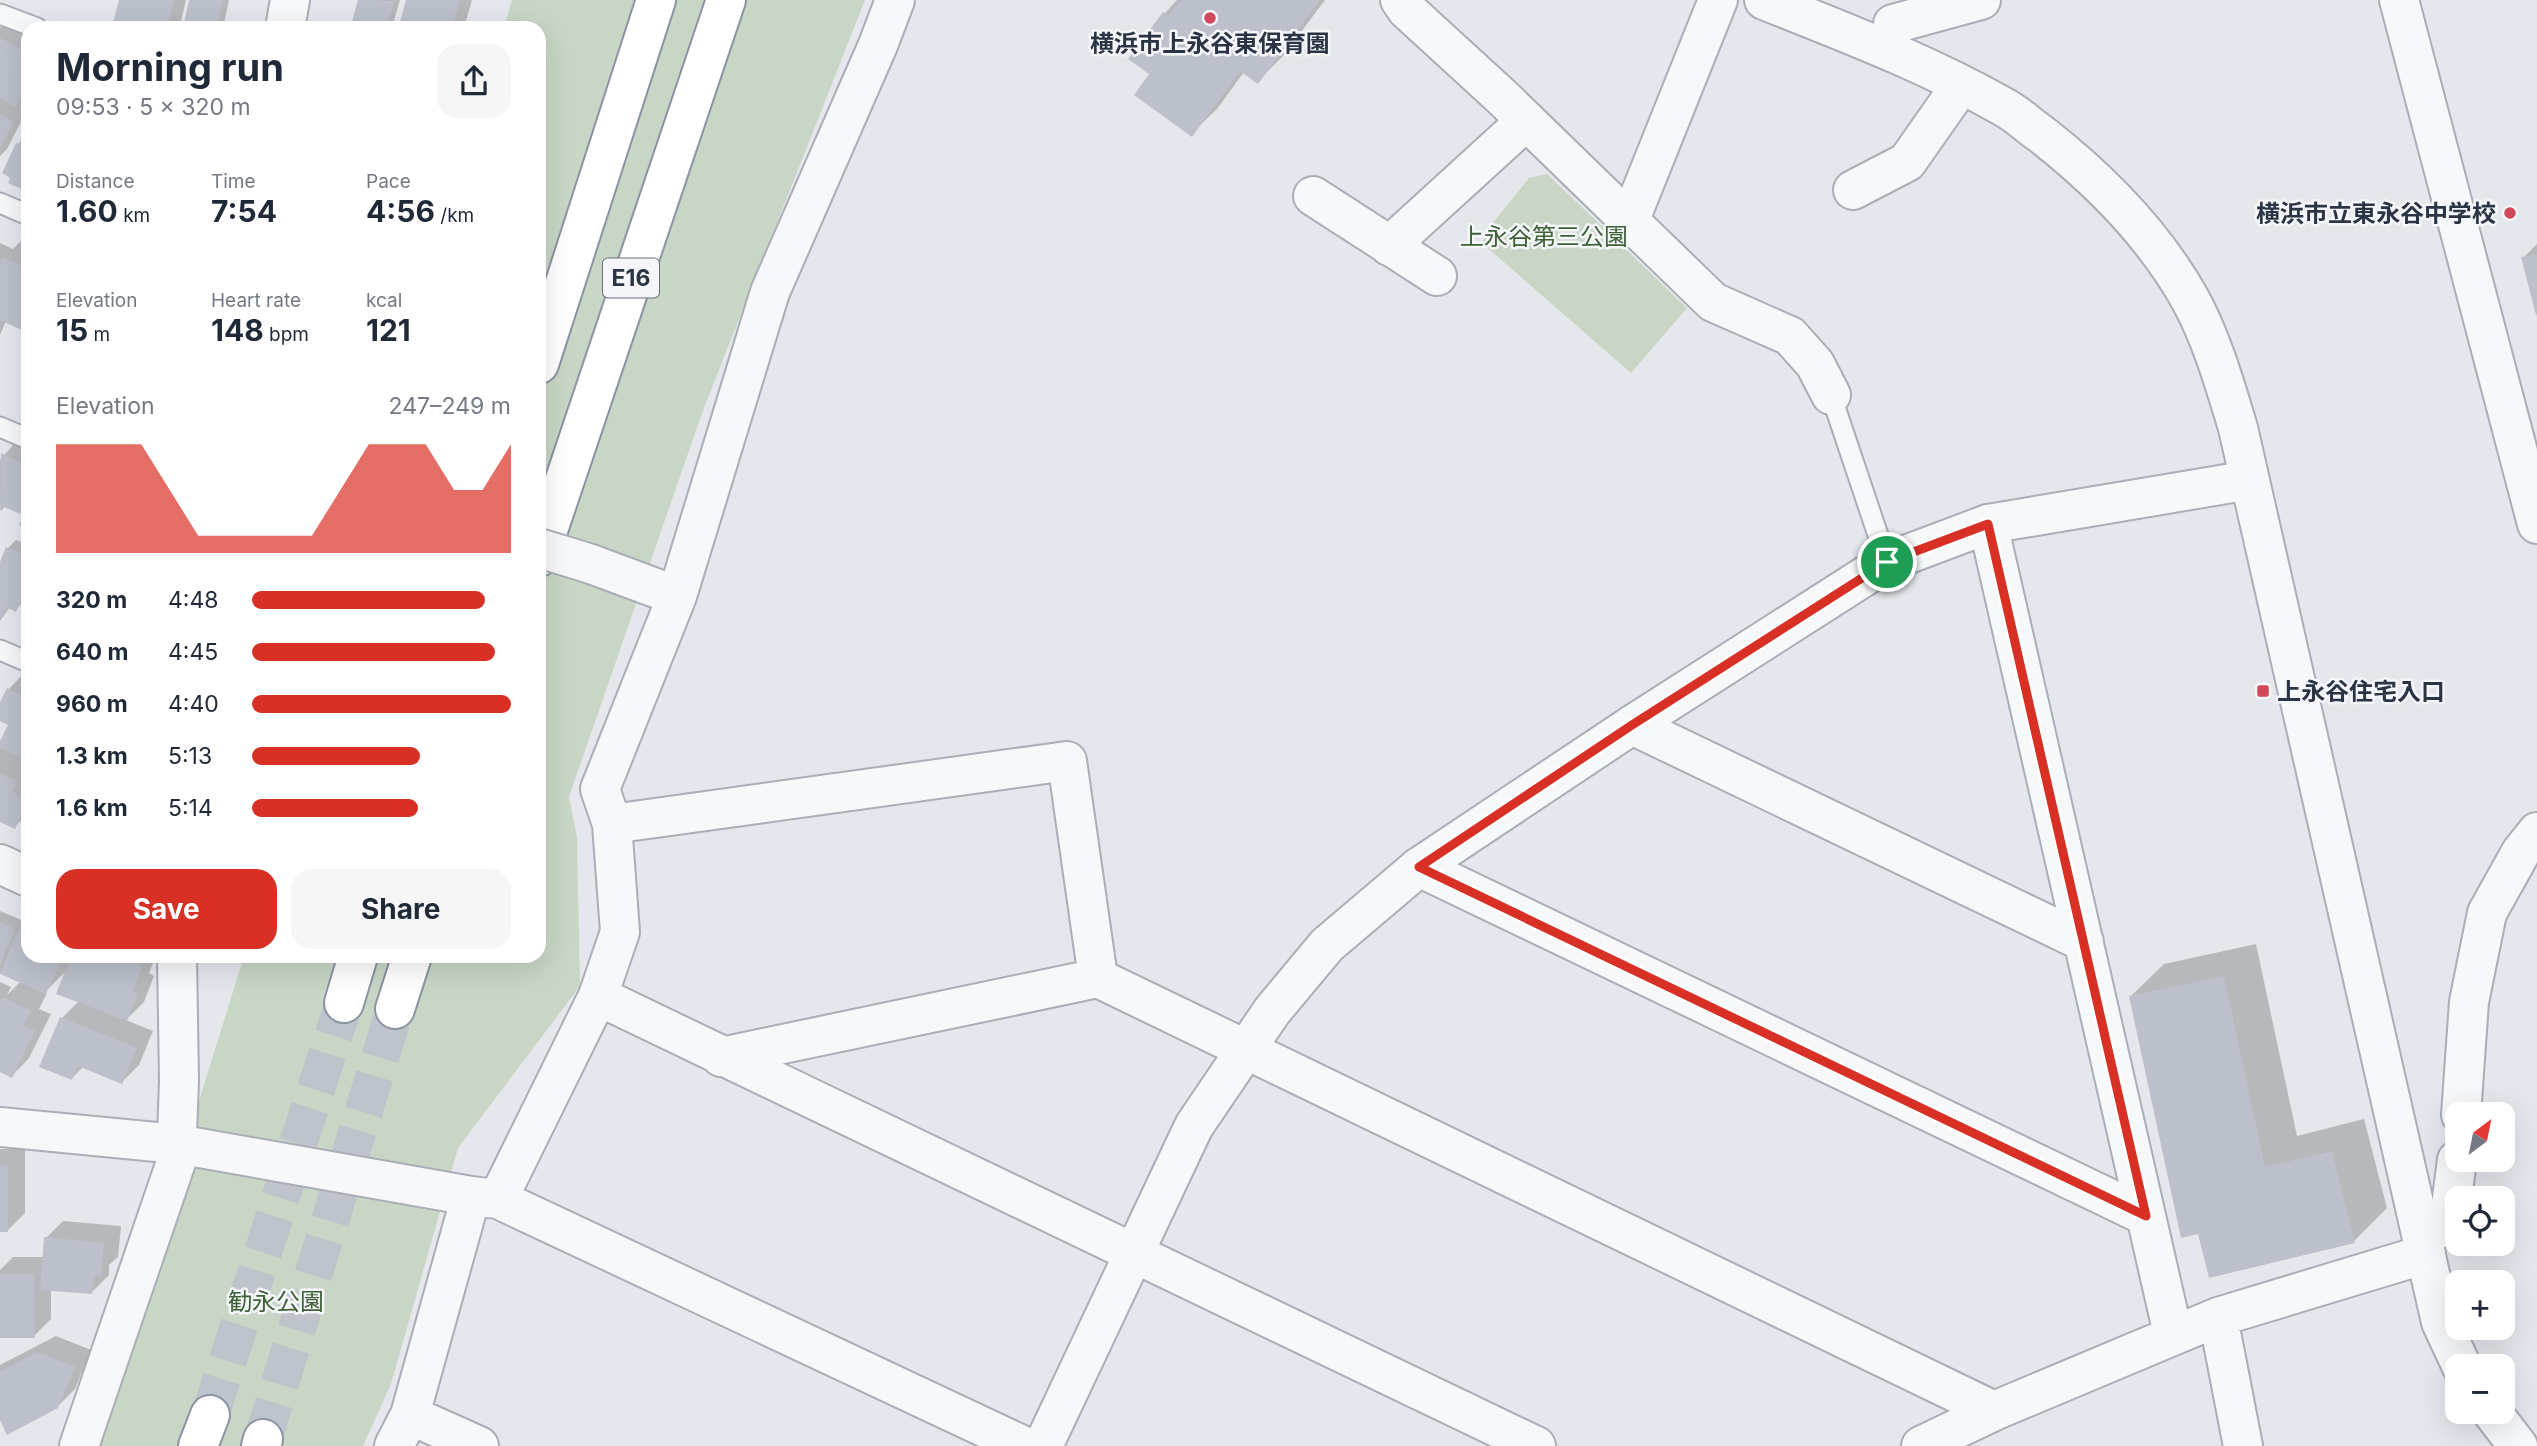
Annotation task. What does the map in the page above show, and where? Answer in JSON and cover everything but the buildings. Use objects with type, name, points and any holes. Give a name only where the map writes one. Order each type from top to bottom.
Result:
[{"type":"highway","name":"E16","points":[[546,342],[656,0]]},
{"type":"highway","name":"E16","points":[[546,536],[726,0]]},
{"type":"highway","points":[[344,1003],[356,963]]},
{"type":"highway","points":[[395,1009],[410,963]]},
{"type":"street","points":[[286,21],[290,0]]},
{"type":"street","points":[[478,1446],[402,1430],[484,1198],[598,996],[620,932],[612,824],[600,789],[677,596],[770,292],[895,0]]},
{"type":"street","points":[[1401,0],[1407,10],[1713,302],[1790,336],[1815,364],[1831,394]]},
{"type":"street","points":[[1629,222],[1718,0]]},
{"type":"street","points":[[1764,0],[1894,26],[1982,0]]},
{"type":"street","points":[[2399,0],[2537,524]]},
{"type":"street","points":[[1894,26],[1961,85],[2004,107],[2057,147],[2110,194],[2155,244],[2191,300],[2218,364],[2238,428],[2441,1322],[2456,1354]]},
{"type":"street","points":[[1853,190],[1907,162],[1961,85]]},
{"type":"street","points":[[1389,246],[1526,121]]},
{"type":"street","points":[[1313,196],[1437,276]]},
{"type":"street","points":[[1044,1446],[1194,1126],[1272,1011],[1327,945],[1419,867],[1632,725],[1887,562],[1988,524],[2250,480]]},
{"type":"street","points":[[1988,524],[2173,1334]]},
{"type":"street","points":[[546,550],[677,596]]},
{"type":"street","points":[[1632,725],[2084,942]]},
{"type":"street","points":[[612,824],[1067,761],[1098,978]]},
{"type":"street","points":[[2462,1102],[2469,1002],[2487,913],[2521,852],[2537,832]]},
{"type":"street","points":[[0,864],[21,874]]},
{"type":"street","points":[[1419,867],[2146,1216]]},
{"type":"street","points":[[79,1446],[176,1162],[179,1081],[177,963]]},
{"type":"street","points":[[721,1057],[1098,978],[1994,1411]]},
{"type":"street","points":[[598,996],[1536,1446]]},
{"type":"street","points":[[0,1127],[177,1144],[484,1198],[1024,1446]]},
{"type":"street","points":[[1921,1446],[1994,1411],[2173,1334],[2425,1247],[2450,1214],[2455,1172]]},
{"type":"street","points":[[2218,1317],[2243,1446]]},
{"type":"street","points":[[2501,1424],[2518,1446]]},
{"type":"lane","points":[[0,13],[21,22]]},
{"type":"lane","points":[[0,203],[21,212]]},
{"type":"lane","points":[[1831,394],[1887,562]]},
{"type":"lane","points":[[0,427],[21,436]]},
{"type":"lane","points":[[0,650],[21,659]]},
{"type":"green space","name":"勧永公園","points":[[512,0],[865,0],[702,413],[569,797],[577,837],[580,986],[458,1148],[391,1384],[363,1446],[92,1446],[242,963],[546,963],[546,21],[506,21]]},
{"type":"green space","name":"上永谷第三公園","points":[[1547,174],[1687,308],[1631,373],[1482,243],[1488,229],[1529,178]]},
{"type":"tunnel","points":[[210,1415],[344,1003]]},
{"type":"tunnel","points":[[263,1439],[395,1009]]},
{"type":"place","name":"横浜市上永谷東保育園","points":[[1210,18]]},
{"type":"place","name":"横浜市立東永谷中学校","points":[[2510,213]]},
{"type":"place","name":"上永谷住宅入口","points":[[2263,691]]},
{"type":"route","points":[[1988,524],[2146,1216],[1419,867],[1632,725],[1887,562],[1988,524]]}]
